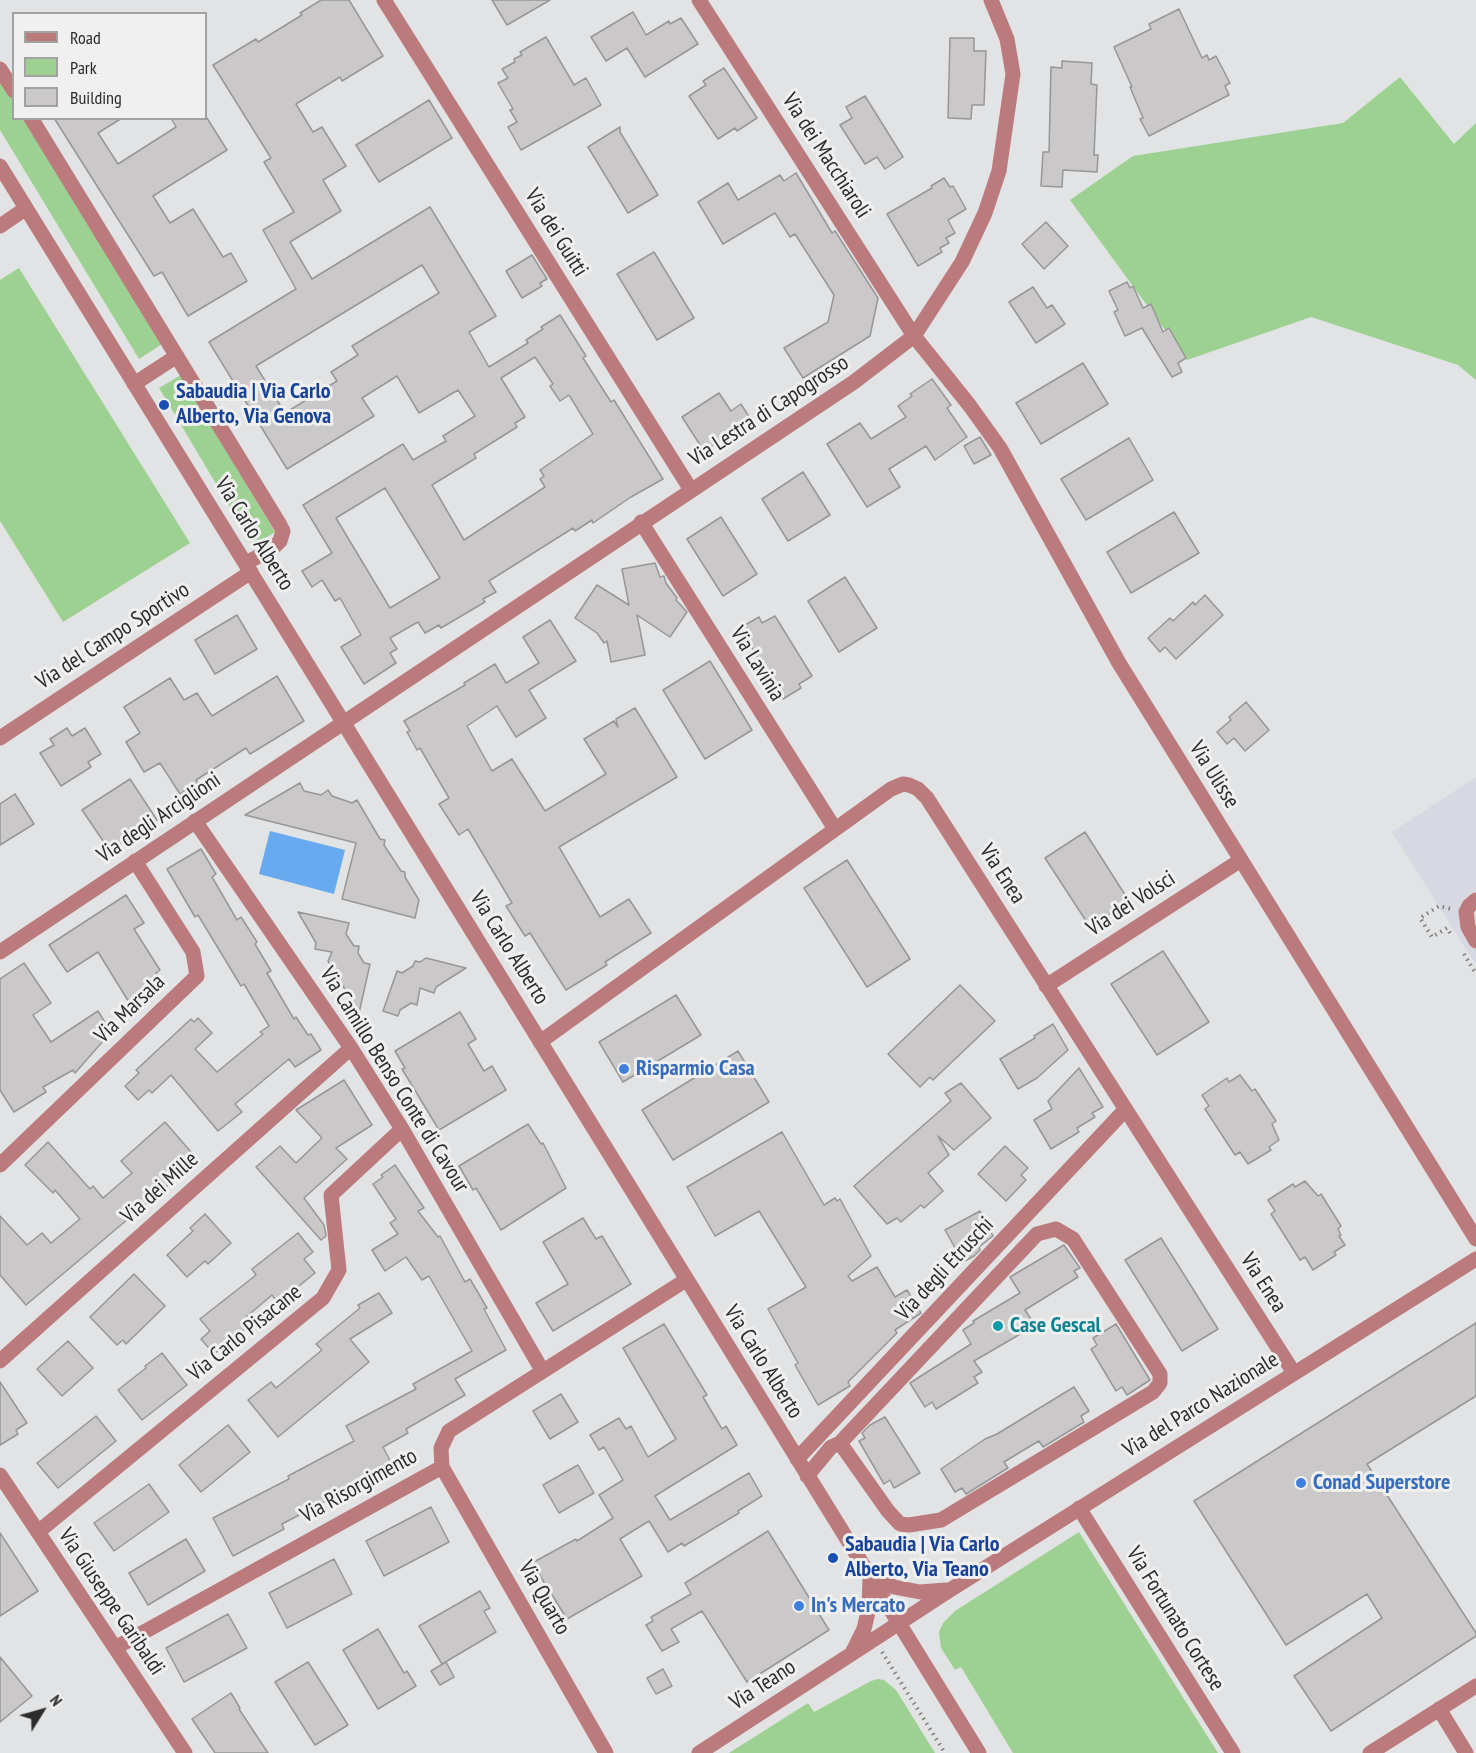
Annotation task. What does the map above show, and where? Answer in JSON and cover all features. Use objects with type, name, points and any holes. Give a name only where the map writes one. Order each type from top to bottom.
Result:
[{"type":"street","name":"Via dei Guitti","points":[[384,0],[690,490]]},
{"type":"street","name":"Via dei Macchiaroli","points":[[699,0],[914,336]]},
{"type":"street","name":"Via Lestra di Capogrosso","points":[[343,722],[868,373],[914,336],[956,272],[970,245],[990,200],[999,171],[1013,74],[1007,39],[991,0]]},
{"type":"street","points":[[0,69],[12,88]]},
{"type":"street","points":[[32,120],[177,356],[134,384]]},
{"type":"street","name":"Via Carlo Alberto","points":[[0,166],[979,1753]]},
{"type":"street","points":[[0,226],[26,209]]},
{"type":"street","name":"Via Ulisse","points":[[914,336],[1000,448],[1119,663],[1476,1239]]},
{"type":"street","name":"Via del Campo Sportivo","points":[[0,738],[248,568],[276,546],[282,537],[282,531],[177,356]]},
{"type":"street","name":"Via Lavinia","points":[[641,522],[835,829]]},
{"type":"street","name":"Via degli Arciglioni","points":[[0,952],[343,722]]},
{"type":"street","name":"Via Enea","points":[[540,1042],[896,786],[909,785],[918,789],[927,798],[1294,1373]]},
{"type":"street","name":"Via Camillo Benso Conte di Cavour","points":[[195,821],[351,1047],[402,1129],[542,1370]]},
{"type":"street","name":"Via dei Volsci","points":[[1046,986],[1241,860]]},
{"type":"street","name":"Via Marsala","points":[[0,1165],[197,976],[193,952],[135,861]]},
{"type":"street","points":[[1476,900],[1466,912],[1468,927],[1476,940]]},
{"type":"street","name":"Via dei Mille","points":[[0,1361],[351,1047]]},
{"type":"street","name":"Via degli Etruschi","points":[[797,1459],[1125,1110]]},
{"type":"street","name":"Via Carlo Pisacane","points":[[38,1532],[323,1298],[339,1270],[331,1195],[402,1129]]},
{"type":"street","points":[[807,1476],[831,1447],[840,1443],[1036,1234],[1056,1229],[1073,1239],[1160,1374],[1160,1383],[1153,1392],[941,1520],[909,1525],[900,1524],[888,1511],[840,1443]]},
{"type":"street","name":"Via del Parco Nazionale","points":[[898,1623],[1476,1259]]},
{"type":"street","name":"Via Risorgimento","points":[[115,1648],[442,1467],[441,1448],[449,1431],[686,1280]]},
{"type":"street","name":"Via Quarto","points":[[442,1467],[606,1753]]},
{"type":"street","name":"Via Giuseppe Garibaldi","points":[[0,1475],[184,1753]]},
{"type":"street","name":"Via Fortunato Cortese","points":[[1079,1508],[1233,1753]]},
{"type":"street","points":[[852,1654],[864,1629],[869,1608],[870,1577]]},
{"type":"street","name":"Via del Parco Nazionale","points":[[870,1577],[894,1587],[920,1592],[950,1590]]},
{"type":"street","name":"Via Teano","points":[[699,1753],[898,1623]]},
{"type":"street","points":[[1370,1753],[1476,1686]]},
{"type":"street","points":[[1438,1709],[1466,1753]]},
{"type":"path","points":[[1453,937],[1447,928],[1432,937],[1420,918],[1439,906],[1466,912]]},
{"type":"path","points":[[1459,946],[1476,974]]},
{"type":"path","points":[[874,1638],[945,1753]]},
{"type":"shaded area","points":[[1476,777],[1476,965],[1392,832]]},
{"type":"green space","points":[[0,77],[12,97],[12,120],[26,120],[162,344],[139,359],[0,130]]},
{"type":"green space","points":[[1400,77],[1454,144],[1476,123],[1476,380],[1458,365],[1311,317],[1187,360],[1070,200],[1133,156],[1343,123]]},
{"type":"green space","points":[[19,268],[190,543],[63,622],[0,521],[0,280]]},
{"type":"green space","points":[[181,375],[275,532],[253,546],[159,388]]},
{"type":"green space","points":[[1079,1532],[1218,1753],[1013,1753],[961,1667],[955,1670],[941,1648],[939,1632],[943,1623],[955,1611]]},
{"type":"green space","points":[[878,1679],[884,1680],[896,1690],[935,1753],[729,1753],[808,1703],[814,1712]]},
{"type":"water","points":[[270,831],[345,850],[334,894],[259,874]]},
{"type":"building","points":[[321,0],[349,0],[383,56],[342,81],[340,77],[296,104],[313,132],[322,127],[346,166],[323,180],[341,211],[290,242],[312,279],[430,207],[496,316],[469,332],[489,367],[528,343],[526,340],[560,315],[586,356],[583,358],[611,402],[614,400],[663,479],[593,523],[592,520],[575,531],[573,528],[489,581],[496,592],[483,599],[485,602],[441,628],[439,625],[425,633],[418,622],[390,638],[397,649],[390,653],[396,663],[364,684],[341,647],[361,635],[340,598],[335,601],[322,580],[312,587],[302,571],[332,553],[303,505],[403,444],[413,460],[446,441],[443,436],[475,416],[458,390],[419,413],[397,376],[362,398],[374,416],[287,469],[209,342],[296,289],[263,230],[294,212],[264,162],[271,158],[213,65],[256,39],[258,42],[302,15],[300,13]],"holes":[[[422,265],[439,293],[352,346],[358,355],[331,372],[337,381],[285,413],[256,366]],[[535,357],[553,384],[550,386],[560,401],[569,395],[593,434],[540,470],[544,476],[540,479],[545,487],[464,540],[432,485],[476,458],[474,454],[517,427],[515,423],[525,417],[501,378]],[[385,488],[440,578],[390,608],[336,518]]]},
{"type":"building","points":[[492,0],[550,0],[507,25]]},
{"type":"building","points":[[1179,9],[1202,58],[1207,55],[1209,60],[1216,56],[1230,83],[1225,86],[1229,95],[1149,136],[1140,119],[1143,118],[1130,87],[1132,87],[1114,47],[1151,29],[1149,24]]},
{"type":"building","points":[[633,12],[646,35],[669,21],[670,24],[681,18],[698,44],[645,77],[627,48],[606,61],[591,37]]},
{"type":"building","points":[[546,37],[574,85],[586,78],[601,105],[521,150],[508,127],[517,122],[510,110],[513,109],[498,83],[508,78],[502,69],[515,62],[514,59],[522,55],[520,52]]},
{"type":"building","points":[[950,38],[974,38],[974,51],[986,51],[984,105],[972,105],[971,119],[948,118]]},
{"type":"building","points":[[1062,61],[1092,63],[1091,84],[1097,85],[1094,155],[1098,155],[1097,172],[1063,170],[1062,187],[1041,186],[1043,152],[1049,152],[1051,67],[1062,68]]},
{"type":"building","points":[[724,68],[757,118],[737,131],[735,128],[718,139],[689,96],[706,85],[703,81]]},
{"type":"building","points":[[865,96],[903,157],[885,169],[877,157],[865,164],[840,125],[852,118],[846,107]]},
{"type":"building","points":[[429,100],[452,138],[379,182],[356,145]]},
{"type":"building","points":[[207,118],[227,150],[153,196],[170,223],[193,209],[223,257],[231,253],[247,281],[188,316],[162,272],[154,276],[55,120],[119,120],[98,133],[118,164],[176,127],[172,120],[207,120]]},
{"type":"building","points":[[620,127],[620,132],[658,195],[628,213],[588,147]]},
{"type":"building","points":[[796,173],[832,233],[835,231],[878,298],[870,336],[803,378],[784,348],[828,322],[834,295],[795,234],[790,237],[775,213],[723,244],[698,202],[728,183],[738,200],[780,175],[784,181]]},
{"type":"building","points":[[944,178],[950,187],[953,186],[966,209],[948,220],[955,233],[946,238],[949,243],[940,248],[942,252],[918,266],[887,214],[932,188],[931,186]]},
{"type":"building","points":[[1046,222],[1068,246],[1044,269],[1022,244]]},
{"type":"building","points":[[654,252],[694,318],[657,340],[617,274]]},
{"type":"building","points":[[532,255],[547,279],[540,283],[542,286],[522,298],[506,271]]},
{"type":"building","points":[[1127,282],[1130,288],[1133,286],[1143,308],[1151,304],[1163,332],[1169,328],[1186,358],[1178,363],[1182,372],[1172,377],[1142,328],[1125,336],[1114,312],[1118,310],[1109,291]]},
{"type":"building","points":[[1033,287],[1047,308],[1052,305],[1065,324],[1036,343],[1009,302]]},
{"type":"building","points":[[1083,363],[1108,404],[1041,444],[1016,403]]},
{"type":"building","points":[[932,379],[951,405],[947,408],[967,437],[935,460],[926,446],[889,469],[900,487],[867,507],[827,444],[860,423],[871,439],[906,417],[898,406],[912,396],[910,394]]},
{"type":"building","points":[[719,393],[731,411],[741,404],[751,420],[704,451],[682,417]]},
{"type":"building","points":[[980,437],[991,455],[974,464],[964,446]]},
{"type":"building","points":[[1129,438],[1153,480],[1086,520],[1061,479]]},
{"type":"building","points":[[803,472],[830,515],[788,541],[762,499]]},
{"type":"building","points":[[1174,512],[1199,553],[1131,593],[1107,552]]},
{"type":"building","points":[[721,517],[757,574],[723,596],[687,539]]},
{"type":"building","points":[[655,563],[660,577],[664,576],[676,600],[687,612],[670,637],[637,615],[645,655],[611,662],[607,641],[604,643],[597,633],[575,618],[597,585],[629,605],[622,569]]},
{"type":"building","points":[[845,577],[877,628],[839,652],[808,601]]},
{"type":"building","points":[[1205,595],[1223,615],[1176,659],[1165,647],[1160,652],[1148,638],[1170,618],[1173,621],[1193,602],[1195,605]]},
{"type":"building","points":[[237,615],[257,649],[215,674],[195,640]]},
{"type":"building","points":[[775,616],[812,676],[799,684],[801,688],[783,699],[740,628],[759,617],[762,623]]},
{"type":"building","points":[[550,620],[576,661],[529,690],[546,718],[516,737],[497,706],[467,726],[492,771],[512,759],[545,811],[606,774],[584,739],[614,721],[618,727],[616,719],[635,708],[677,777],[559,847],[600,917],[629,899],[651,933],[605,962],[607,965],[566,990],[530,933],[525,936],[506,906],[512,903],[468,829],[459,835],[439,804],[449,798],[420,748],[417,750],[404,721],[465,685],[464,683],[495,664],[506,683],[539,663],[523,637]]},
{"type":"building","points":[[710,661],[752,730],[705,759],[663,690]]},
{"type":"building","points":[[277,676],[304,721],[250,754],[246,748],[196,780],[198,783],[180,794],[160,763],[144,772],[126,742],[140,733],[124,707],[170,678],[184,700],[197,693],[212,716]]},
{"type":"building","points":[[1246,702],[1269,730],[1245,751],[1234,738],[1227,744],[1217,732]]},
{"type":"building","points":[[67,728],[72,736],[85,728],[101,754],[88,762],[91,767],[61,786],[40,753],[54,745],[50,739]]},
{"type":"building","points":[[130,779],[157,820],[110,851],[82,810]]},
{"type":"building","points":[[300,783],[304,791],[321,795],[328,790],[332,796],[352,803],[357,800],[380,839],[385,840],[384,845],[401,871],[405,872],[405,877],[419,900],[415,918],[342,899],[356,843],[245,815]]},
{"type":"building","points":[[15,794],[34,824],[0,845],[0,804]]},
{"type":"building","points":[[1085,832],[1129,901],[1090,927],[1045,858]]},
{"type":"building","points":[[201,849],[216,874],[212,877],[237,920],[241,917],[257,942],[255,944],[271,971],[267,973],[285,1004],[294,1019],[296,1017],[308,1035],[311,1034],[321,1050],[295,1067],[289,1059],[235,1104],[242,1112],[218,1131],[171,1075],[152,1093],[149,1090],[138,1100],[125,1086],[139,1073],[136,1070],[191,1019],[194,1022],[198,1018],[212,1033],[195,1049],[217,1072],[263,1034],[260,1032],[269,1026],[244,984],[241,986],[198,915],[195,917],[167,869]]},
{"type":"building","points":[[847,860],[910,959],[867,987],[804,888]]},
{"type":"building","points":[[126,895],[144,923],[134,929],[160,970],[156,973],[165,987],[132,1007],[98,952],[67,972],[49,945]]},
{"type":"building","points":[[298,912],[349,923],[346,934],[354,946],[359,946],[358,953],[364,963],[370,964],[359,1013],[328,961],[332,952],[315,949],[316,943]]},
{"type":"building","points":[[1163,951],[1209,1022],[1157,1055],[1111,984]]},
{"type":"building","points":[[426,958],[466,968],[436,987],[434,993],[420,988],[417,1005],[411,1003],[400,1010],[398,1016],[383,1011],[397,971],[402,973],[413,966],[415,961],[420,962]]},
{"type":"building","points":[[24,963],[51,1003],[33,1015],[51,1042],[98,1011],[111,1032],[75,1073],[73,1070],[43,1087],[46,1092],[14,1112],[0,1090],[0,979]]},
{"type":"building","points":[[960,985],[995,1021],[933,1080],[930,1077],[920,1087],[888,1054]]},
{"type":"building","points":[[676,995],[701,1035],[623,1082],[599,1042]]},
{"type":"building","points":[[460,1012],[476,1039],[468,1044],[484,1071],[492,1066],[506,1090],[439,1130],[402,1069],[405,1068],[395,1051]]},
{"type":"building","points":[[1053,1024],[1068,1050],[1037,1078],[1018,1089],[1000,1059]]},
{"type":"building","points":[[738,1051],[769,1102],[673,1160],[642,1110]]},
{"type":"building","points":[[1079,1068],[1103,1107],[1092,1113],[1095,1117],[1077,1128],[1079,1132],[1051,1149],[1034,1120],[1052,1109],[1048,1101]]},
{"type":"building","points":[[1240,1075],[1252,1091],[1255,1089],[1276,1121],[1272,1124],[1279,1140],[1269,1147],[1271,1150],[1248,1164],[1240,1152],[1235,1155],[1205,1109],[1209,1106],[1202,1095],[1227,1078],[1229,1082]]},
{"type":"building","points":[[344,1080],[372,1125],[336,1148],[347,1159],[304,1198],[324,1225],[326,1236],[321,1240],[256,1167],[280,1146],[296,1163],[322,1138],[296,1110]]},
{"type":"building","points":[[961,1083],[991,1118],[954,1150],[938,1136],[949,1155],[928,1173],[943,1191],[924,1208],[921,1205],[901,1222],[897,1218],[887,1224],[854,1186],[951,1101],[945,1093]]},
{"type":"building","points":[[165,1122],[198,1160],[26,1305],[0,1275],[0,1216],[27,1245],[42,1233],[51,1243],[80,1219],[55,1190],[53,1193],[25,1165],[48,1142],[90,1189],[93,1186],[103,1198],[132,1173],[121,1161]]},
{"type":"building","points":[[528,1124],[541,1144],[543,1143],[566,1188],[501,1230],[476,1188],[473,1190],[459,1166]]},
{"type":"building","points":[[782,1132],[824,1205],[835,1198],[837,1201],[840,1199],[871,1256],[848,1276],[852,1281],[877,1267],[895,1297],[907,1290],[921,1313],[895,1330],[897,1333],[848,1382],[850,1386],[818,1405],[795,1365],[798,1363],[768,1309],[806,1287],[759,1211],[715,1236],[687,1187]]},
{"type":"building","points":[[1005,1146],[1028,1168],[1021,1175],[1026,1180],[1006,1201],[978,1174]]},
{"type":"building","points":[[395,1165],[424,1208],[418,1211],[438,1237],[440,1236],[465,1282],[470,1279],[487,1308],[484,1309],[506,1350],[455,1379],[465,1395],[406,1429],[408,1433],[383,1447],[393,1466],[282,1524],[284,1529],[233,1556],[213,1518],[289,1479],[288,1476],[354,1441],[346,1426],[416,1389],[413,1384],[472,1351],[429,1276],[422,1280],[406,1257],[385,1271],[372,1250],[398,1234],[390,1223],[396,1219],[373,1184]]},
{"type":"building","points":[[1305,1181],[1318,1196],[1321,1194],[1341,1226],[1338,1229],[1341,1235],[1339,1236],[1345,1245],[1334,1252],[1336,1255],[1313,1270],[1305,1257],[1300,1260],[1271,1214],[1275,1211],[1268,1200],[1293,1184],[1295,1187]]},
{"type":"building","points":[[980,1211],[993,1236],[979,1247],[980,1250],[974,1256],[963,1262],[945,1230]]},
{"type":"building","points":[[205,1214],[231,1243],[208,1264],[205,1261],[187,1277],[167,1255],[193,1231],[190,1228]]},
{"type":"building","points":[[583,1218],[596,1239],[602,1236],[631,1284],[553,1331],[536,1303],[568,1284],[543,1242]]},
{"type":"building","points":[[298,1233],[313,1252],[304,1259],[315,1273],[278,1303],[272,1295],[246,1317],[251,1324],[214,1354],[201,1339],[210,1331],[200,1319],[256,1275],[252,1269]]},
{"type":"building","points":[[1161,1238],[1218,1329],[1182,1351],[1125,1260]]},
{"type":"building","points":[[1064,1245],[1080,1268],[1074,1271],[1078,1277],[1025,1310],[1031,1319],[1025,1322],[1029,1329],[974,1361],[982,1372],[974,1377],[978,1383],[936,1409],[932,1402],[925,1407],[910,1383],[971,1344],[963,1330],[974,1323],[973,1321],[1020,1293],[1010,1277]]},
{"type":"building","points":[[134,1274],[165,1306],[126,1344],[123,1340],[117,1345],[90,1317]]},
{"type":"building","points":[[379,1293],[392,1313],[350,1339],[369,1362],[278,1437],[248,1400],[271,1382],[276,1388],[322,1350],[316,1344],[360,1308],[358,1305]]},
{"type":"building","name":"Conad Superstore","points":[[1476,1323],[1476,1396],[1367,1464],[1476,1636],[1331,1731],[1294,1676],[1382,1618],[1367,1594],[1286,1645],[1194,1501]]},
{"type":"building","points":[[664,1324],[707,1395],[703,1397],[722,1429],[726,1426],[737,1445],[655,1496],[670,1520],[749,1473],[762,1496],[738,1511],[739,1513],[684,1546],[682,1543],[668,1552],[649,1521],[620,1539],[642,1576],[567,1619],[532,1563],[576,1539],[577,1541],[613,1518],[599,1495],[623,1480],[604,1447],[599,1450],[590,1435],[619,1418],[626,1429],[631,1426],[648,1457],[676,1439],[623,1348]]},
{"type":"building","points":[[1116,1324],[1150,1380],[1127,1395],[1122,1387],[1116,1391],[1091,1349],[1097,1345],[1093,1338]]},
{"type":"building","points":[[68,1341],[93,1368],[62,1396],[37,1369]]},
{"type":"building","points":[[162,1353],[187,1385],[142,1420],[118,1390]]},
{"type":"building","points":[[0,1382],[27,1423],[16,1430],[18,1434],[0,1445]]},
{"type":"building","points":[[1074,1387],[1089,1411],[1081,1416],[1084,1422],[1043,1447],[1039,1441],[1004,1462],[1008,1468],[966,1494],[962,1488],[955,1492],[941,1469],[985,1439]]},
{"type":"building","points":[[561,1394],[578,1422],[550,1439],[533,1411]]},
{"type":"building","points":[[96,1416],[116,1441],[58,1488],[37,1463]]},
{"type":"building","points":[[885,1417],[920,1473],[894,1488],[890,1480],[884,1484],[859,1441],[865,1438],[862,1433],[870,1425]]},
{"type":"building","points":[[228,1425],[250,1452],[201,1492],[179,1465]]},
{"type":"building","points":[[578,1465],[594,1493],[559,1513],[543,1485]]},
{"type":"building","points":[[149,1484],[169,1512],[114,1551],[94,1523]]},
{"type":"building","points":[[431,1507],[449,1542],[384,1576],[366,1541]]},
{"type":"building","points":[[768,1531],[829,1630],[747,1682],[702,1611],[671,1629],[679,1642],[662,1651],[646,1625],[653,1621],[651,1617],[691,1594],[685,1583]]},
{"type":"building","points":[[0,1533],[38,1591],[0,1616]]},
{"type":"building","points":[[186,1539],[205,1571],[148,1605],[129,1573]]},
{"type":"building","points":[[334,1559],[352,1594],[287,1628],[269,1593]]},
{"type":"building","points":[[480,1591],[490,1608],[484,1611],[496,1632],[442,1664],[419,1626]]},
{"type":"building","points":[[228,1614],[247,1648],[184,1682],[166,1648]]},
{"type":"building","points":[[378,1629],[404,1673],[407,1671],[416,1686],[378,1709],[343,1650]]},
{"type":"building","points":[[0,1657],[32,1696],[0,1722]]},
{"type":"building","points":[[308,1662],[348,1725],[315,1745],[275,1682]]},
{"type":"building","points":[[446,1662],[454,1677],[440,1685],[431,1671]]},
{"type":"building","points":[[663,1669],[672,1686],[656,1694],[647,1678]]},
{"type":"building","points":[[231,1693],[268,1753],[215,1753],[192,1719]]},
{"type":"place","name":"Sabaudia | Via Carlo Alberto, Via Genova","points":[[164,405]]},
{"type":"place","name":"Risparmio Casa","points":[[624,1069]]},
{"type":"place","name":"Case Gescal","points":[[998,1326]]},
{"type":"place","name":"Conad Superstore","points":[[1301,1483]]},
{"type":"place","name":"Sabaudia | Via Carlo Alberto, Via Teano","points":[[833,1558]]},
{"type":"place","name":"In's Mercato","points":[[799,1606]]}]
